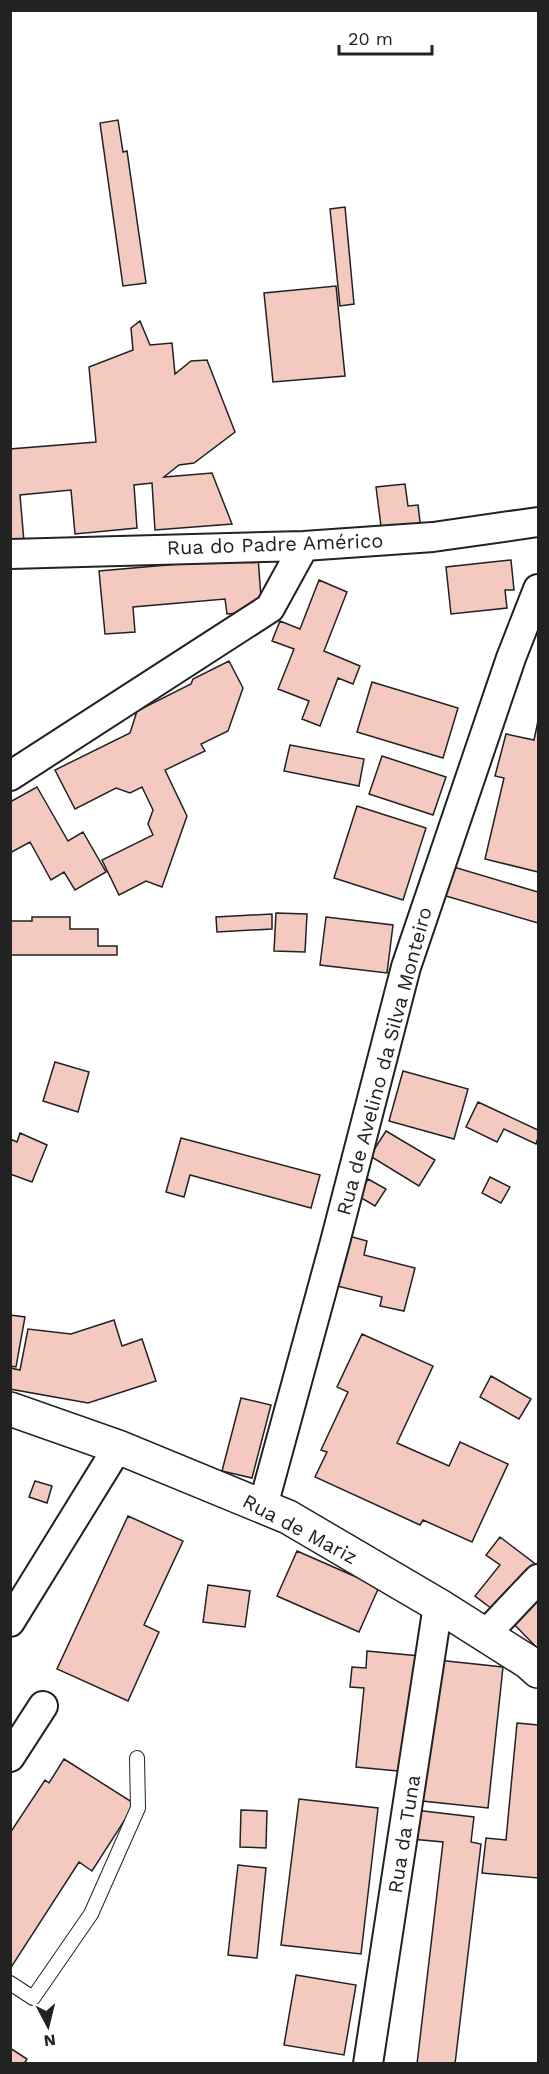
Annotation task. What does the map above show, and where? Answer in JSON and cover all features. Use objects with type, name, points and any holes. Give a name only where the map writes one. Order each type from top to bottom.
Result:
[{"type":"main road","name":"Rua de Mariz","points":[[10,1408],[118,1447],[288,1518],[438,1605],[528,1662],[538,1671]]},
{"type":"street","name":"Rua do Padre Américo","points":[[10,554],[304,546],[433,537],[538,522]]},
{"type":"street","points":[[10,776],[270,608],[304,546]]},
{"type":"street","name":"Rua de Avelino da Silva Monteiro","points":[[263,1506],[335,1242],[406,967],[511,658],[538,589]]},
{"type":"street","points":[[10,1622],[118,1447]]},
{"type":"street","points":[[485,1635],[538,1579]]},
{"type":"street","name":"Rua da Tuna","points":[[368,2064],[438,1605]]},
{"type":"street","points":[[10,1757],[43,1706]]},
{"type":"lane","points":[[10,1983],[33,1998],[92,1914],[138,1809],[137,1758]]},
{"type":"building","points":[[118,120],[123,152],[127,151],[146,283],[123,286],[100,123]]},
{"type":"building","points":[[345,207],[354,304],[340,306],[330,209]]},
{"type":"building","points":[[336,286],[345,376],[273,382],[264,293]]},
{"type":"building","points":[[140,321],[150,345],[172,343],[175,374],[191,361],[207,360],[235,432],[194,463],[179,465],[164,477],[212,473],[232,524],[155,530],[152,483],[134,485],[137,528],[75,534],[71,490],[20,495],[24,542],[10,543],[10,449],[96,442],[89,367],[133,350],[131,328]]},
{"type":"building","points":[[405,484],[408,506],[418,505],[421,530],[382,534],[376,487]]},
{"type":"building","points":[[258,557],[262,611],[227,614],[225,599],[133,607],[135,632],[105,634],[99,571]]},
{"type":"building","points":[[511,560],[514,590],[505,590],[507,608],[451,614],[446,567]]},
{"type":"building","points":[[319,580],[347,592],[324,651],[360,666],[353,684],[338,678],[320,726],[302,719],[309,701],[278,689],[294,649],[272,641],[280,621],[300,629]]},
{"type":"building","points":[[229,661],[243,688],[228,731],[201,744],[205,751],[165,770],[187,816],[162,887],[146,881],[119,895],[102,860],[153,835],[148,824],[153,810],[142,787],[130,793],[116,788],[75,809],[55,770],[130,733],[137,711],[191,684],[193,679]]},
{"type":"building","points":[[372,682],[458,708],[443,758],[357,732]]},
{"type":"building","points":[[538,721],[538,872],[485,859],[504,778],[495,776],[506,734],[534,740]]},
{"type":"building","points":[[290,745],[364,759],[359,786],[284,771]]},
{"type":"building","points":[[382,756],[446,777],[433,815],[369,794]]},
{"type":"building","points":[[37,787],[68,841],[83,832],[106,872],[75,890],[64,872],[51,880],[30,842],[10,853],[10,802]]},
{"type":"building","points":[[357,806],[426,828],[403,900],[334,878]]},
{"type":"building","points":[[447,865],[538,892],[538,923],[439,894]]},
{"type":"building","points":[[276,913],[307,914],[305,952],[274,951]]},
{"type":"building","points":[[272,914],[272,929],[217,932],[216,917]]},
{"type":"building","points":[[32,917],[70,917],[70,929],[98,929],[98,946],[117,946],[117,955],[10,955],[10,921],[32,921]]},
{"type":"building","points":[[326,917],[393,925],[387,973],[320,965]]},
{"type":"building","points":[[55,1062],[89,1072],[78,1112],[43,1101]]},
{"type":"building","points":[[403,1071],[468,1089],[454,1139],[389,1121]]},
{"type":"building","points":[[478,1102],[538,1130],[536,1144],[504,1129],[497,1142],[466,1127]]},
{"type":"building","points":[[386,1131],[435,1160],[419,1186],[370,1156]]},
{"type":"building","points":[[20,1133],[47,1145],[32,1182],[10,1174],[10,1139],[17,1142]]},
{"type":"building","points":[[181,1138],[320,1175],[311,1208],[190,1175],[184,1197],[166,1192]]},
{"type":"building","points":[[490,1177],[510,1187],[501,1203],[482,1193]]},
{"type":"building","points":[[368,1179],[386,1189],[375,1206],[358,1196]]},
{"type":"building","points":[[349,1236],[367,1241],[364,1255],[415,1268],[404,1311],[380,1306],[382,1297],[337,1286]]},
{"type":"building","points":[[10,1315],[25,1317],[16,1367],[10,1366]]},
{"type":"building","points":[[114,1320],[122,1346],[142,1339],[156,1381],[88,1403],[10,1389],[10,1368],[20,1370],[28,1329],[71,1334]]},
{"type":"building","points":[[362,1334],[433,1366],[397,1443],[449,1466],[460,1442],[508,1464],[472,1542],[423,1520],[420,1525],[315,1477],[327,1452],[321,1450],[348,1392],[337,1387]]},
{"type":"building","points":[[491,1376],[531,1399],[519,1419],[480,1397]]},
{"type":"building","points":[[241,1398],[271,1405],[252,1478],[222,1471]]},
{"type":"building","points":[[35,1481],[52,1486],[47,1503],[29,1497]]},
{"type":"building","points":[[128,1516],[183,1541],[144,1625],[159,1632],[128,1701],[57,1669]]},
{"type":"building","points":[[500,1537],[538,1566],[500,1615],[475,1596],[500,1565],[486,1555]]},
{"type":"building","points":[[297,1551],[379,1587],[359,1632],[277,1596]]},
{"type":"building","points":[[208,1585],[250,1591],[245,1627],[203,1622]]},
{"type":"building","points":[[538,1590],[538,1649],[509,1619]]},
{"type":"building","points":[[367,1651],[420,1656],[408,1772],[356,1767],[364,1688],[350,1687],[352,1667],[366,1668]]},
{"type":"building","points":[[437,1660],[503,1667],[488,1808],[422,1801]]},
{"type":"building","points":[[517,1723],[538,1725],[538,1878],[482,1873],[486,1838],[506,1840]]},
{"type":"building","points":[[64,1759],[135,1804],[92,1871],[79,1862],[10,1969],[10,1833],[45,1780],[49,1783]]},
{"type":"building","points":[[299,1799],[378,1808],[361,1954],[281,1945]]},
{"type":"building","points":[[241,1810],[267,1811],[266,1848],[240,1847]]},
{"type":"building","points":[[415,1810],[474,1817],[471,1842],[481,1844],[455,2064],[417,2064],[443,1842],[411,1839]]},
{"type":"building","points":[[238,1865],[266,1868],[257,1958],[228,1955]]},
{"type":"building","points":[[296,1975],[356,1985],[344,2055],[284,2045]]},
{"type":"building","points":[[10,2048],[27,2059],[24,2064],[10,2064]]}]
